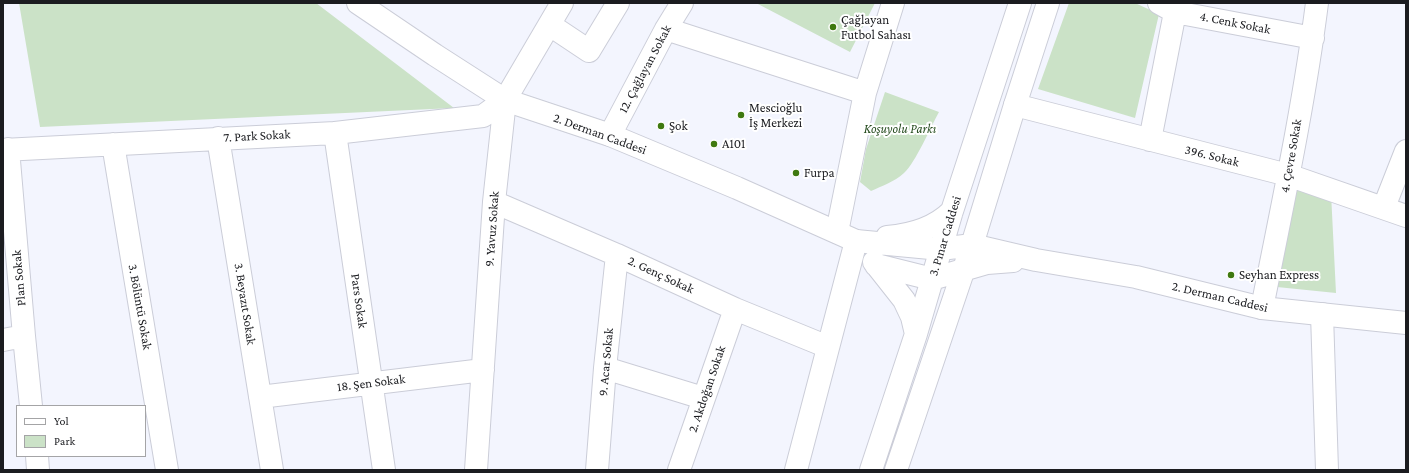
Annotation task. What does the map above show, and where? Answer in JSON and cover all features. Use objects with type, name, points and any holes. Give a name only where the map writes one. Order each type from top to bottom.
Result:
[{"type":"street","name":"2. Derman Caddesi","points":[[358,3],[505,100],[610,135],[730,185],[847,237]]},
{"type":"street","name":"9. Yavuz Sokak","points":[[476,470],[494,202],[505,100],[562,3]]},
{"type":"street","points":[[550,25],[589,51],[618,3]]},
{"type":"street","name":"12. Çağlayan Sokak","points":[[610,135],[666,29],[682,3]]},
{"type":"street","points":[[796,470],[828,347],[847,237],[865,93],[893,3]]},
{"type":"street","name":"3. Pınar Caddesi","points":[[871,470],[916,334],[952,211],[1020,3]]},
{"type":"street","points":[[896,470],[972,245],[1048,3]]},
{"type":"street","name":"4. Çevre Sokak","points":[[1262,308],[1313,38],[1317,3]]},
{"type":"street","points":[[1150,140],[1167,7]]},
{"type":"street","name":"4. Cenk Sokak","points":[[1167,7],[1313,38]]},
{"type":"street","points":[[666,29],[865,93]]},
{"type":"street","name":"7. Park Sokak","points":[[6,150],[335,133],[483,116],[505,100]]},
{"type":"street","name":"396. Sokak","points":[[1015,105],[1288,175],[1384,207],[1406,216]]},
{"type":"street","name":"Pars Sokak","points":[[335,133],[384,470]]},
{"type":"street","name":"3. Beyazıt Sokak","points":[[218,138],[272,470]]},
{"type":"street","name":"3. Bölüntü Sokak","points":[[113,144],[166,470]]},
{"type":"street","name":"Plan Sokak","points":[[6,150],[13,338],[31,405]]},
{"type":"street","points":[[1384,207],[1406,151]]},
{"type":"street","name":"2. Genç Sokak","points":[[494,202],[617,255],[735,309],[828,347]]},
{"type":"street","points":[[847,237],[901,236],[920,230],[944,219],[952,211]]},
{"type":"street","points":[[847,237],[941,248],[972,245],[1036,260]]},
{"type":"street","points":[[847,237],[876,265],[904,300],[912,317],[916,334]]},
{"type":"street","name":"9. Acar Sokak","points":[[597,470],[605,368],[617,255]]},
{"type":"street","name":"2. Derman Caddesi","points":[[1036,260],[1136,277],[1262,308],[1406,323]]},
{"type":"street","points":[[876,265],[932,279],[987,263],[1036,260]]},
{"type":"street","name":"2. Akdoğan Sokak","points":[[679,470],[735,309]]},
{"type":"street","points":[[1322,314],[1327,470]]},
{"type":"street","points":[[605,368],[703,398]]},
{"type":"street","name":"18. Şen Sokak","points":[[260,397],[371,382],[483,370]]},
{"type":"street","points":[[37,457],[38,470]]},
{"type":"green space","points":[[19,3],[316,3],[454,108],[40,127]]},
{"type":"green space","name":"Çağlayan Futbol Sahası","points":[[756,3],[875,3],[850,52]]},
{"type":"green space","points":[[1069,3],[1135,3],[1159,14],[1135,118],[1038,89]]},
{"type":"green space","name":"Koşuyolu Parkı","points":[[885,92],[939,112],[909,168],[888,184],[871,191],[860,182],[866,149]]},
{"type":"green space","points":[[1294,184],[1331,193],[1336,293],[1277,287]]},
{"type":"place","name":"Çağlayan Futbol Sahası","points":[[833,27]]},
{"type":"place","name":"Mescioğlu İş Merkezi","points":[[741,115]]},
{"type":"place","name":"Şok","points":[[661,126]]},
{"type":"place","name":"A101","points":[[714,144]]},
{"type":"place","name":"Furpa","points":[[796,173]]},
{"type":"place","name":"Seyhan Express","points":[[1231,275]]}]
